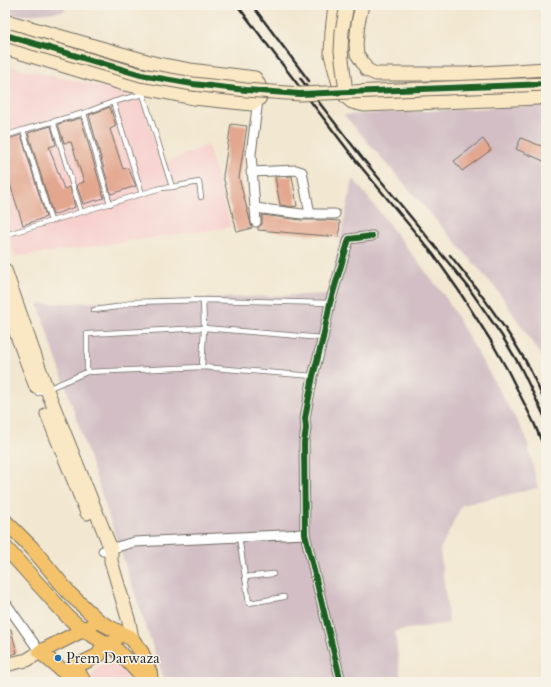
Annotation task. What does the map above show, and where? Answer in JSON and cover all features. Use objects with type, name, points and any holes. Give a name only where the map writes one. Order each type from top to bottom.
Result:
[{"type":"main road","points":[[5,521],[32,548],[70,594],[100,622],[128,637],[142,653],[150,673],[151,682]]},
{"type":"main road","points":[[5,547],[67,616],[148,682]]},
{"type":"main road","points":[[62,640],[67,631],[67,616]]},
{"type":"main road","points":[[84,682],[40,652],[100,622]]},
{"type":"main road","points":[[70,673],[128,637]]},
{"type":"street","points":[[335,5],[332,31],[332,55],[340,88],[346,97],[352,102],[364,105],[538,98],[546,96]]},
{"type":"street","points":[[346,92],[341,51],[342,31],[347,5]]},
{"type":"street","points":[[362,5],[358,22],[356,45],[357,54],[367,70],[376,74],[465,74],[546,69]]},
{"type":"street","points":[[5,22],[157,64],[190,70],[255,78],[259,84],[260,95],[250,154],[256,222]]},
{"type":"street","points":[[6,39],[141,75],[193,84],[246,90],[300,94],[546,84]]},
{"type":"street","points":[[6,39],[124,84],[193,98],[252,104],[258,100]]},
{"type":"street","points":[[332,55],[357,54]]},
{"type":"street","points":[[251,172],[296,170],[302,172],[310,214]]},
{"type":"street","points":[[255,208],[302,214],[335,214]]},
{"type":"street","points":[[341,682],[305,534],[305,418],[330,303],[349,239],[372,236]]},
{"type":"street","points":[[5,270],[32,348],[43,392]]},
{"type":"street","points":[[5,303],[43,392],[108,553],[129,622],[128,637]]},
{"type":"street","points":[[108,553],[134,542],[305,534]]},
{"type":"street","points":[[5,602],[40,652],[27,660],[5,666]]},
{"type":"lane","points":[[5,136],[143,94],[172,187]]},
{"type":"lane","points":[[113,102],[142,194]]},
{"type":"lane","points":[[84,113],[110,204]]},
{"type":"lane","points":[[53,121],[82,212]]},
{"type":"lane","points":[[23,130],[51,221]]},
{"type":"lane","points":[[5,235],[161,188],[199,182],[201,197]]},
{"type":"lane","points":[[202,367],[204,328],[203,300]]},
{"type":"lane","points":[[94,310],[117,307],[133,302],[203,300],[330,303]]},
{"type":"lane","points":[[87,372],[87,334],[204,328],[323,338]]},
{"type":"lane","points":[[43,392],[87,372],[202,367],[313,376]]},
{"type":"lane","points":[[239,537],[249,603],[284,597]]},
{"type":"lane","points":[[245,577],[273,574]]},
{"type":"shaded area","points":[[5,5],[68,5],[64,11],[5,16]]},
{"type":"shaded area","points":[[5,65],[141,96],[161,164],[208,145],[231,227],[15,257],[5,221]]},
{"type":"shaded area","points":[[546,103],[546,363],[498,291],[344,115],[530,106]]},
{"type":"shaded area","points":[[353,178],[446,298],[526,437],[538,488],[462,505],[440,550],[449,623],[395,631],[401,682],[165,682],[38,304],[329,294]]},
{"type":"shaded area","points":[[107,661],[119,667],[131,682],[91,682],[90,679],[97,668]]},
{"type":"building","points":[[110,107],[116,126],[110,129],[123,169],[128,168],[136,186],[111,194],[89,115]]},
{"type":"building","points":[[81,118],[104,198],[83,204],[77,186],[78,184],[84,182],[71,142],[64,143],[58,124]]},
{"type":"building","points":[[231,124],[247,126],[239,178],[252,228],[237,232],[223,176]]},
{"type":"building","points":[[51,126],[56,145],[49,147],[64,189],[70,187],[75,207],[53,215],[28,133]]},
{"type":"building","points":[[21,135],[46,217],[23,225],[5,168],[5,140]]},
{"type":"building","points":[[521,138],[546,148],[546,162],[516,149]]},
{"type":"building","points":[[483,139],[491,150],[462,171],[454,161]]},
{"type":"building","points":[[292,176],[297,206],[291,207],[280,205],[275,177]]},
{"type":"building","points":[[262,215],[301,220],[340,221],[339,237],[258,230],[258,227],[262,224]]},
{"type":"building","points":[[11,629],[17,653],[5,656],[5,631]]},
{"type":"railway","points":[[237,5],[357,162],[433,254],[459,291],[508,371],[534,423],[546,452]]},
{"type":"railway","points":[[252,5],[309,81]]},
{"type":"railway","points":[[300,78],[363,159],[466,284],[502,336],[520,366],[546,420]]},
{"type":"railway","points":[[450,255],[470,280],[517,346],[528,365],[546,404]]},
{"type":"cycle path","points":[[5,35],[141,75],[193,84],[246,90],[300,94],[546,84]]},
{"type":"cycle path","points":[[341,682],[305,534],[305,418],[330,303],[349,239],[372,236]]},
{"type":"place","name":"Prem Darwaza","points":[[58,658]]}]
